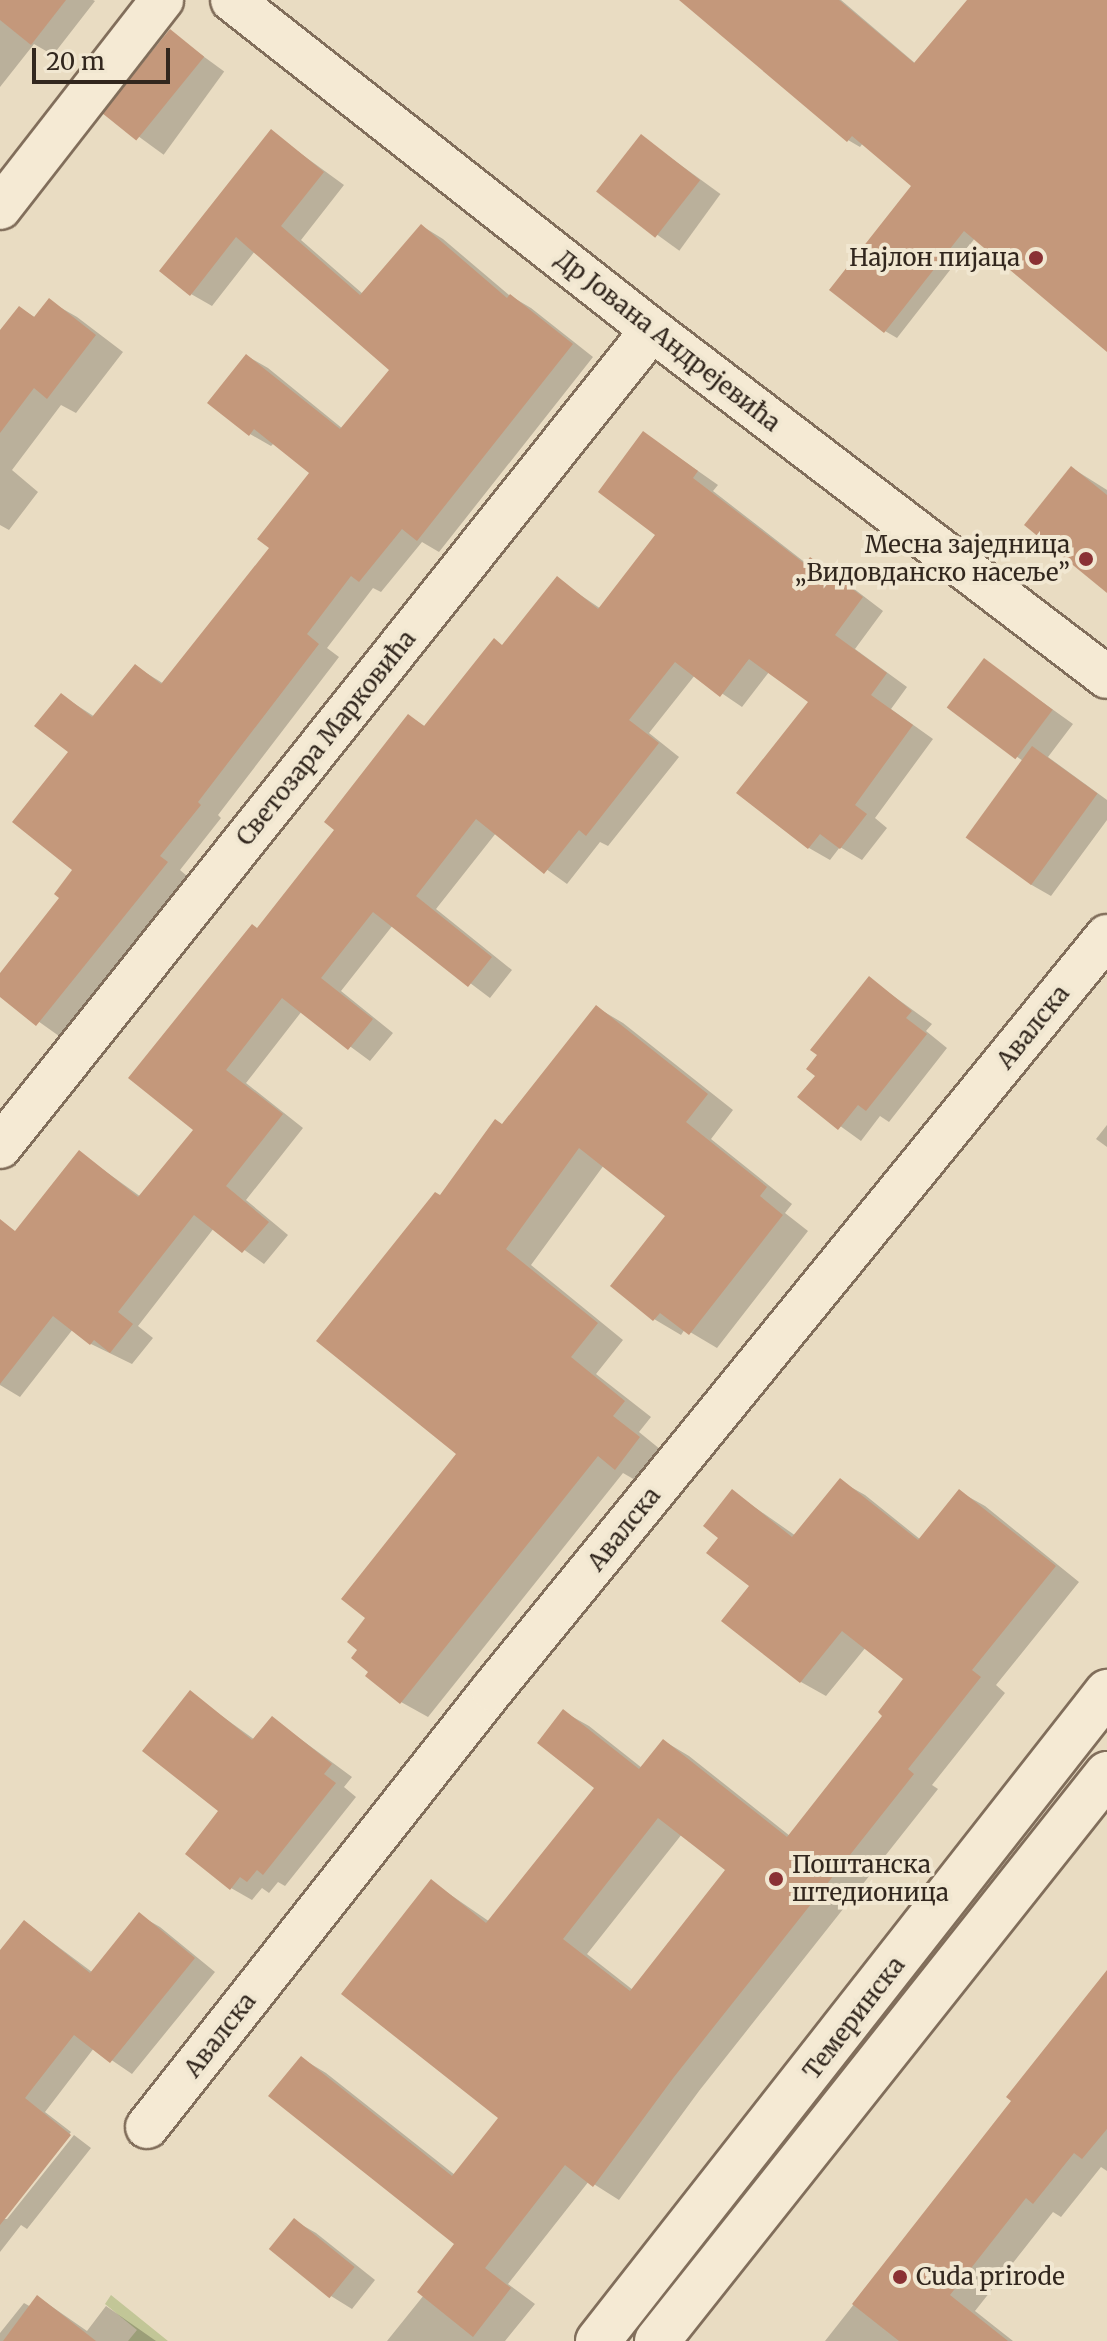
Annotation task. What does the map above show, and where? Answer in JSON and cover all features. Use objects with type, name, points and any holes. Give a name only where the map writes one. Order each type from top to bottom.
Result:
[{"type":"main road","name":"Темеринска","points":[[598,2341],[1107,1692]]},
{"type":"main road","name":"Темеринска","points":[[657,2341],[1107,1774]]},
{"type":"street","points":[[0,208],[162,0]]},
{"type":"street","name":"Др Јована Андрејевића","points":[[232,0],[652,330],[1107,677]]},
{"type":"street","name":"Светозара Марковића","points":[[0,1147],[652,330]]},
{"type":"street","name":"Авалска","points":[[147,2127],[492,1690],[1107,936]]},
{"type":"green space","points":[[111,2295],[168,2341],[128,2341],[137,2330],[105,2304]]},
{"type":"building","points":[[0,0],[66,0],[31,45],[0,20]]},
{"type":"building","name":"Најлон пијаца","points":[[679,0],[839,0],[914,63],[967,0],[1107,0],[1107,352],[964,231],[884,333],[829,290],[911,186],[852,136],[847,142]]},
{"type":"building","points":[[170,29],[204,57],[136,141],[102,113]]},
{"type":"building","points":[[271,129],[324,172],[281,226],[360,295],[421,224],[507,298],[510,294],[573,344],[417,541],[402,529],[359,582],[351,576],[307,634],[319,644],[160,856],[168,862],[36,1026],[0,997],[0,973],[59,898],[54,894],[72,870],[12,822],[68,752],[34,726],[61,693],[92,717],[135,664],[161,684],[269,548],[257,539],[309,473],[254,429],[249,436],[207,403],[246,354],[340,429],[389,370],[236,237],[190,296],[159,271]]},
{"type":"building","points":[[641,134],[700,180],[655,238],[596,192]]},
{"type":"building","points":[[49,298],[96,335],[47,399],[34,388],[0,433],[0,330],[19,306],[34,317]]},
{"type":"building","points":[[643,431],[698,471],[693,478],[805,564],[810,557],[863,597],[835,635],[887,673],[871,695],[913,725],[855,805],[867,814],[840,849],[820,834],[808,849],[736,793],[808,702],[749,659],[720,697],[675,662],[629,720],[659,743],[586,836],[579,830],[544,874],[476,819],[416,896],[492,957],[468,987],[373,912],[321,978],[373,1019],[348,1050],[282,998],[226,1070],[283,1114],[226,1186],[269,1222],[242,1253],[194,1215],[118,1312],[133,1324],[110,1353],[94,1340],[90,1345],[53,1316],[0,1384],[0,1219],[15,1231],[79,1150],[138,1197],[193,1130],[128,1078],[252,924],[257,928],[334,830],[324,822],[408,714],[424,726],[494,638],[502,645],[557,576],[598,609],[655,535],[598,492]]},
{"type":"building","name":"Месна заједница „Видовданско насеље”","points":[[1071,466],[1107,495],[1107,593],[1024,525]]},
{"type":"building","points":[[984,658],[1053,710],[1015,759],[947,708]]},
{"type":"building","points":[[1032,746],[1098,794],[1031,885],[966,837]]},
{"type":"building","points":[[869,976],[912,1011],[906,1018],[927,1034],[866,1111],[858,1105],[838,1130],[797,1097],[815,1076],[806,1069],[817,1055],[810,1050]]},
{"type":"building","points":[[596,1005],[708,1094],[686,1122],[767,1187],[760,1196],[783,1215],[689,1335],[660,1313],[653,1321],[610,1286],[665,1216],[579,1148],[506,1249],[598,1323],[571,1357],[625,1401],[613,1416],[640,1437],[615,1470],[598,1456],[400,1704],[365,1676],[368,1672],[351,1658],[357,1650],[347,1642],[365,1618],[341,1599],[456,1454],[316,1341],[435,1192],[440,1195],[495,1119],[502,1124]]},
{"type":"building","points":[[840,1478],[918,1540],[959,1489],[1056,1566],[972,1670],[981,1677],[908,1769],[914,1774],[674,2077],[593,2187],[565,2165],[485,2268],[511,2288],[473,2337],[417,2292],[454,2244],[268,2096],[301,2056],[452,2176],[498,2118],[341,1994],[431,1879],[486,1923],[594,1788],[537,1743],[563,1709],[639,1769],[663,1739],[787,1837],[882,1716],[878,1712],[903,1679],[842,1631],[800,1683],[721,1621],[749,1586],[706,1553],[718,1538],[703,1526],[732,1489],[792,1537]],"holes":[[[658,1818],[725,1870],[630,1991],[563,1939]]]},
{"type":"building","points":[[190,1690],[252,1740],[272,1716],[332,1764],[324,1774],[336,1783],[263,1875],[257,1870],[247,1882],[240,1877],[230,1890],[185,1854],[218,1811],[142,1751]]},
{"type":"building","points":[[139,1912],[195,1958],[110,2063],[74,2035],[25,2098],[71,2135],[0,2225],[0,1950],[24,1920],[90,1973]]},
{"type":"building","points":[[1107,1970],[1107,2129],[1082,2159],[1074,2153],[1033,2204],[1026,2198],[950,2295],[1008,2341],[899,2341],[852,2304],[1011,2101],[1006,2097]]},
{"type":"building","points":[[294,2218],[355,2267],[329,2298],[269,2249]]},
{"type":"building","points":[[37,2295],[96,2341],[3,2341]]},
{"type":"place","name":"Најлон пијаца","points":[[1036,258]]},
{"type":"place","name":"Месна заједница „Видовданско насеље”","points":[[1086,559]]},
{"type":"place","name":"Поштанска штедионица","points":[[776,1879]]},
{"type":"place","name":"Cuda prirode","points":[[900,2277]]}]
